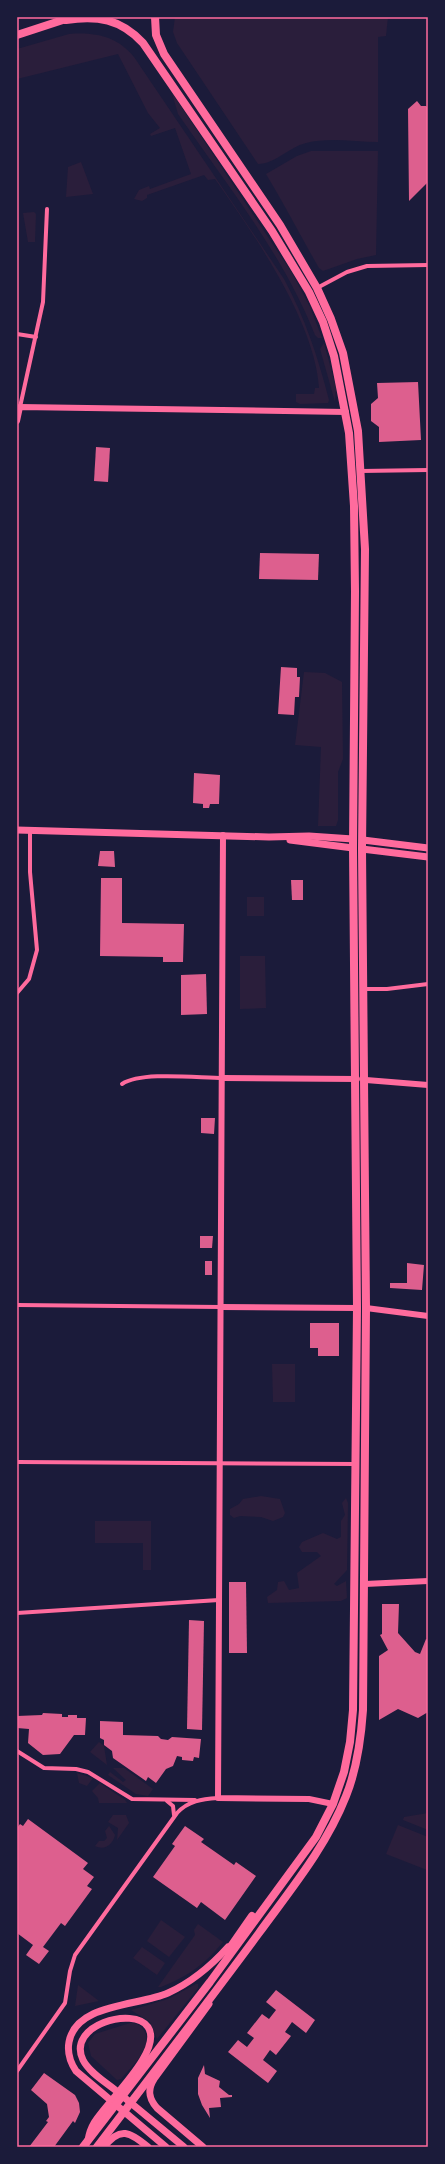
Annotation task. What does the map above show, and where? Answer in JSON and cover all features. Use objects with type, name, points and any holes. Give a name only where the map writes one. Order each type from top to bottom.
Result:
[{"type":"main road","points":[[17,35],[72,17]]},
{"type":"main road","points":[[60,21],[81,17],[105,18],[121,24],[137,36],[292,245],[317,288],[331,319],[343,353],[355,411],[360,449],[365,549],[362,849],[366,1080],[366,1308],[365,1584],[361,1735],[353,1775],[341,1808],[314,1858],[218,1988],[96,2147]]},
{"type":"main road","points":[[85,2144],[110,2107],[210,1982],[306,1852],[333,1804],[344,1772],[352,1733],[355,1584],[357,1308],[357,1079],[353,843],[355,549],[352,472],[346,412],[334,356],[323,322],[309,292],[245,182],[164,54],[156,36],[155,17]]},
{"type":"main road","points":[[309,292],[317,288]]},
{"type":"main road","points":[[346,412],[355,411]]},
{"type":"main road","points":[[350,449],[360,449]]},
{"type":"main road","points":[[352,472],[361,471]]},
{"type":"main road","points":[[355,549],[365,549]]},
{"type":"main road","points":[[17,830],[269,837],[309,836],[353,843],[362,849],[428,857]]},
{"type":"main road","points":[[353,843],[362,840],[428,848]]},
{"type":"main road","points":[[357,1079],[366,1080]]},
{"type":"main road","points":[[357,1308],[366,1308]]},
{"type":"main road","points":[[355,1584],[365,1584]]},
{"type":"main road","points":[[333,1804],[341,1808]]},
{"type":"main road","points":[[210,1982],[233,1942],[293,1861],[306,1852]]},
{"type":"main road","points":[[166,2147],[83,2077],[72,2065],[69,2051],[73,2031],[81,2021],[89,2015],[156,1998],[180,1987],[203,1972],[264,1909]]},
{"type":"main road","points":[[203,2147],[157,2108],[152,2101],[150,2087],[203,2015],[218,1988]]},
{"type":"main road","points":[[128,2085],[146,2055],[152,2040],[150,2031],[143,2022],[132,2018],[93,2027],[86,2034],[81,2044],[82,2058],[89,2068],[184,2147]]},
{"type":"main road","points":[[164,2067],[177,2042]]},
{"type":"main road","points":[[104,2147],[114,2136],[126,2133],[134,2136],[148,2147]]},
{"type":"street","points":[[17,421],[43,302],[47,209]]},
{"type":"street","points":[[317,288],[347,272],[366,266],[428,265]]},
{"type":"street","points":[[17,334],[36,337]]},
{"type":"street","points":[[20,407],[346,412]]},
{"type":"street","points":[[361,471],[428,470]]},
{"type":"street","points":[[17,993],[29,979],[37,950],[30,872],[30,830]]},
{"type":"street","points":[[218,1798],[223,1078],[223,835]]},
{"type":"street","points":[[364,989],[428,984]]},
{"type":"street","points":[[122,1084],[134,1079],[150,1077],[357,1079]]},
{"type":"street","points":[[366,1080],[428,1085]]},
{"type":"street","points":[[17,1305],[357,1308]]},
{"type":"street","points":[[366,1308],[428,1316]]},
{"type":"street","points":[[17,1462],[356,1464]]},
{"type":"street","points":[[365,1584],[428,1581]]},
{"type":"street","points":[[17,1613],[220,1600]]},
{"type":"street","points":[[17,1751],[44,1768],[76,1769],[88,1772],[132,1799],[309,1799],[333,1804]]},
{"type":"street","points":[[165,1800],[173,1806],[174,1817]]},
{"type":"street","points":[[17,2071],[65,2003],[70,1971],[75,1955],[174,1817],[183,1807],[199,1800]]},
{"type":"shaded area","points":[[175,17],[388,17],[386,36],[378,37],[378,142],[332,140],[314,141],[300,145],[270,161],[258,164],[177,43],[173,32]]},
{"type":"shaded area","points":[[69,34],[88,34],[105,37],[120,44],[134,57],[284,279],[292,294],[310,338],[325,384],[329,400],[328,403],[300,404],[296,402],[296,394],[314,394],[315,388],[319,388],[315,362],[306,335],[280,279],[264,251],[215,179],[208,180],[204,175],[147,195],[147,198],[142,201],[134,199],[139,190],[149,186],[150,189],[191,174],[175,128],[151,136],[150,134],[160,128],[148,113],[118,54],[17,79],[17,49]]},
{"type":"shaded area","points":[[172,93],[292,273],[310,307],[322,338],[318,338],[315,335],[302,305],[271,248],[178,114]]},
{"type":"shaded area","points":[[311,151],[378,151],[376,255],[357,259],[323,271],[319,268],[266,174],[297,156]]},
{"type":"shaded area","points":[[81,162],[93,194],[66,197],[68,167]]},
{"type":"shaded area","points":[[34,212],[36,214],[35,242],[28,242],[23,213]]},
{"type":"shaded area","points":[[324,343],[336,388],[335,402],[320,349]]},
{"type":"shaded area","points":[[304,672],[325,673],[342,682],[343,759],[338,772],[338,820],[336,826],[318,826],[321,747],[295,745]]},
{"type":"shaded area","points":[[247,897],[264,897],[264,916],[247,916]]},
{"type":"shaded area","points":[[240,956],[265,956],[266,1008],[240,1009]]},
{"type":"shaded area","points":[[272,1364],[295,1364],[295,1402],[273,1402]]},
{"type":"shaded area","points":[[261,1496],[280,1499],[285,1513],[283,1517],[273,1521],[261,1517],[240,1516],[234,1518],[230,1515],[230,1509],[239,1504],[243,1499]]},
{"type":"shaded area","points":[[346,1498],[348,1503],[347,1570],[334,1584],[337,1586],[346,1581],[347,1598],[341,1601],[268,1603],[267,1597],[277,1590],[278,1582],[284,1581],[289,1590],[299,1588],[297,1573],[321,1556],[317,1552],[302,1552],[299,1547],[302,1542],[323,1533],[337,1539],[341,1537],[341,1521],[345,1515],[342,1503]]},
{"type":"shaded area","points":[[95,1521],[151,1521],[151,1570],[143,1570],[143,1543],[95,1543]]},
{"type":"shaded area","points":[[99,1742],[104,1746],[107,1765],[90,1752]]},
{"type":"shaded area","points":[[113,1768],[124,1768],[153,1789],[148,1796],[136,1794],[108,1775],[110,1772],[123,1782],[126,1780]]},
{"type":"shaded area","points":[[77,1773],[93,1778],[87,1786],[79,1783]]},
{"type":"shaded area","points":[[100,1783],[125,1800],[127,1803],[99,1803],[98,1798],[92,1791]]},
{"type":"shaded area","points":[[428,1813],[428,1830],[403,1820],[404,1817]]},
{"type":"shaded area","points":[[113,1815],[126,1815],[129,1823],[117,1840],[118,1828],[108,1822]]},
{"type":"shaded area","points":[[398,1825],[428,1837],[427,1870],[386,1854]]},
{"type":"shaded area","points":[[109,1826],[115,1835],[110,1844],[102,1848],[95,1846],[99,1841],[104,1841],[107,1838],[105,1831]]},
{"type":"shaded area","points":[[161,1920],[185,1937],[169,1957],[147,1941]]},
{"type":"shaded area","points":[[198,1924],[223,1942],[195,1969],[179,1979],[158,1987],[195,1935],[194,1930]]},
{"type":"shaded area","points":[[142,1947],[165,1963],[157,1975],[133,1958]]},
{"type":"shaded area","points":[[198,1984],[198,1988],[157,2039],[150,2022],[131,2010],[168,1999]]},
{"type":"shaded area","points":[[78,1985],[99,2001],[75,2006]]},
{"type":"shaded area","points":[[130,2023],[137,2024],[142,2027],[146,2035],[146,2042],[141,2056],[121,2079],[117,2080],[91,2056],[88,2043],[95,2034]]},
{"type":"building","points":[[417,101],[421,106],[426,106],[428,108],[428,182],[409,201],[408,109]]},
{"type":"building","points":[[418,382],[421,440],[379,442],[379,427],[371,421],[371,404],[378,398],[377,383]]},
{"type":"building","points":[[96,447],[110,448],[108,482],[94,481]]},
{"type":"building","points":[[260,553],[319,554],[318,580],[259,579]]},
{"type":"building","points":[[281,667],[297,668],[297,677],[300,677],[299,697],[295,697],[294,715],[278,714]]},
{"type":"building","points":[[194,773],[220,775],[219,804],[210,804],[209,808],[203,808],[203,804],[193,803]]},
{"type":"building","points":[[100,851],[114,851],[115,867],[98,866]]},
{"type":"building","points":[[101,878],[122,878],[122,923],[184,924],[183,962],[163,962],[163,957],[100,956]]},
{"type":"building","points":[[291,880],[303,880],[303,900],[292,900]]},
{"type":"building","points":[[206,974],[207,1014],[181,1015],[181,975]]},
{"type":"building","points":[[201,1118],[215,1118],[214,1134],[201,1133]]},
{"type":"building","points":[[200,1236],[213,1236],[212,1248],[200,1248]]},
{"type":"building","points":[[205,1261],[212,1261],[212,1275],[205,1275]]},
{"type":"building","points":[[407,1263],[424,1265],[422,1290],[390,1288],[390,1283],[407,1283]]},
{"type":"building","points":[[310,1323],[339,1323],[339,1356],[318,1356],[318,1348],[310,1348]]},
{"type":"building","points":[[229,1582],[246,1582],[247,1653],[229,1653]]},
{"type":"building","points":[[382,1604],[399,1604],[398,1633],[415,1652],[420,1654],[426,1639],[428,1640],[428,1712],[418,1718],[398,1709],[379,1720],[379,1656],[388,1650],[380,1635],[382,1634]]},
{"type":"building","points":[[189,1620],[204,1621],[202,1730],[187,1729]]},
{"type":"building","points":[[43,1713],[62,1714],[62,1717],[77,1715],[77,1718],[86,1718],[85,1735],[74,1735],[60,1754],[43,1755],[28,1743],[29,1729],[17,1728],[17,1716],[42,1715]]},
{"type":"building","points":[[100,1721],[123,1722],[123,1735],[158,1736],[161,1739],[168,1740],[172,1737],[201,1739],[199,1758],[194,1757],[193,1761],[182,1760],[182,1757],[177,1756],[173,1766],[166,1769],[156,1783],[148,1777],[146,1781],[113,1758],[112,1751],[104,1745],[104,1740],[100,1738]]},
{"type":"building","points":[[28,1819],[88,1863],[83,1869],[94,1877],[87,1886],[92,1889],[65,1926],[61,1923],[43,1947],[49,1951],[39,1964],[26,1955],[33,1945],[17,1933],[17,1828],[20,1824],[23,1826]]},
{"type":"building","points":[[185,1826],[204,1839],[201,1842],[234,1865],[236,1862],[256,1876],[225,1920],[201,1902],[197,1908],[153,1877],[175,1846],[172,1844]]},
{"type":"building","points":[[276,1990],[315,2020],[306,2033],[292,2022],[285,2032],[291,2036],[276,2055],[270,2050],[263,2060],[277,2071],[268,2083],[228,2052],[238,2040],[247,2047],[254,2038],[247,2033],[262,2014],[269,2019],[276,2010],[266,2002]]},
{"type":"building","points":[[204,2065],[205,2074],[220,2081],[219,2087],[229,2095],[232,2095],[232,2097],[220,2098],[221,2107],[209,2108],[210,2118],[202,2105],[198,2094],[198,2078]]},
{"type":"building","points":[[44,2073],[75,2095],[79,2103],[80,2112],[75,2123],[73,2121],[54,2147],[29,2147],[48,2122],[46,2121],[49,2117],[47,2104],[31,2090]]}]
